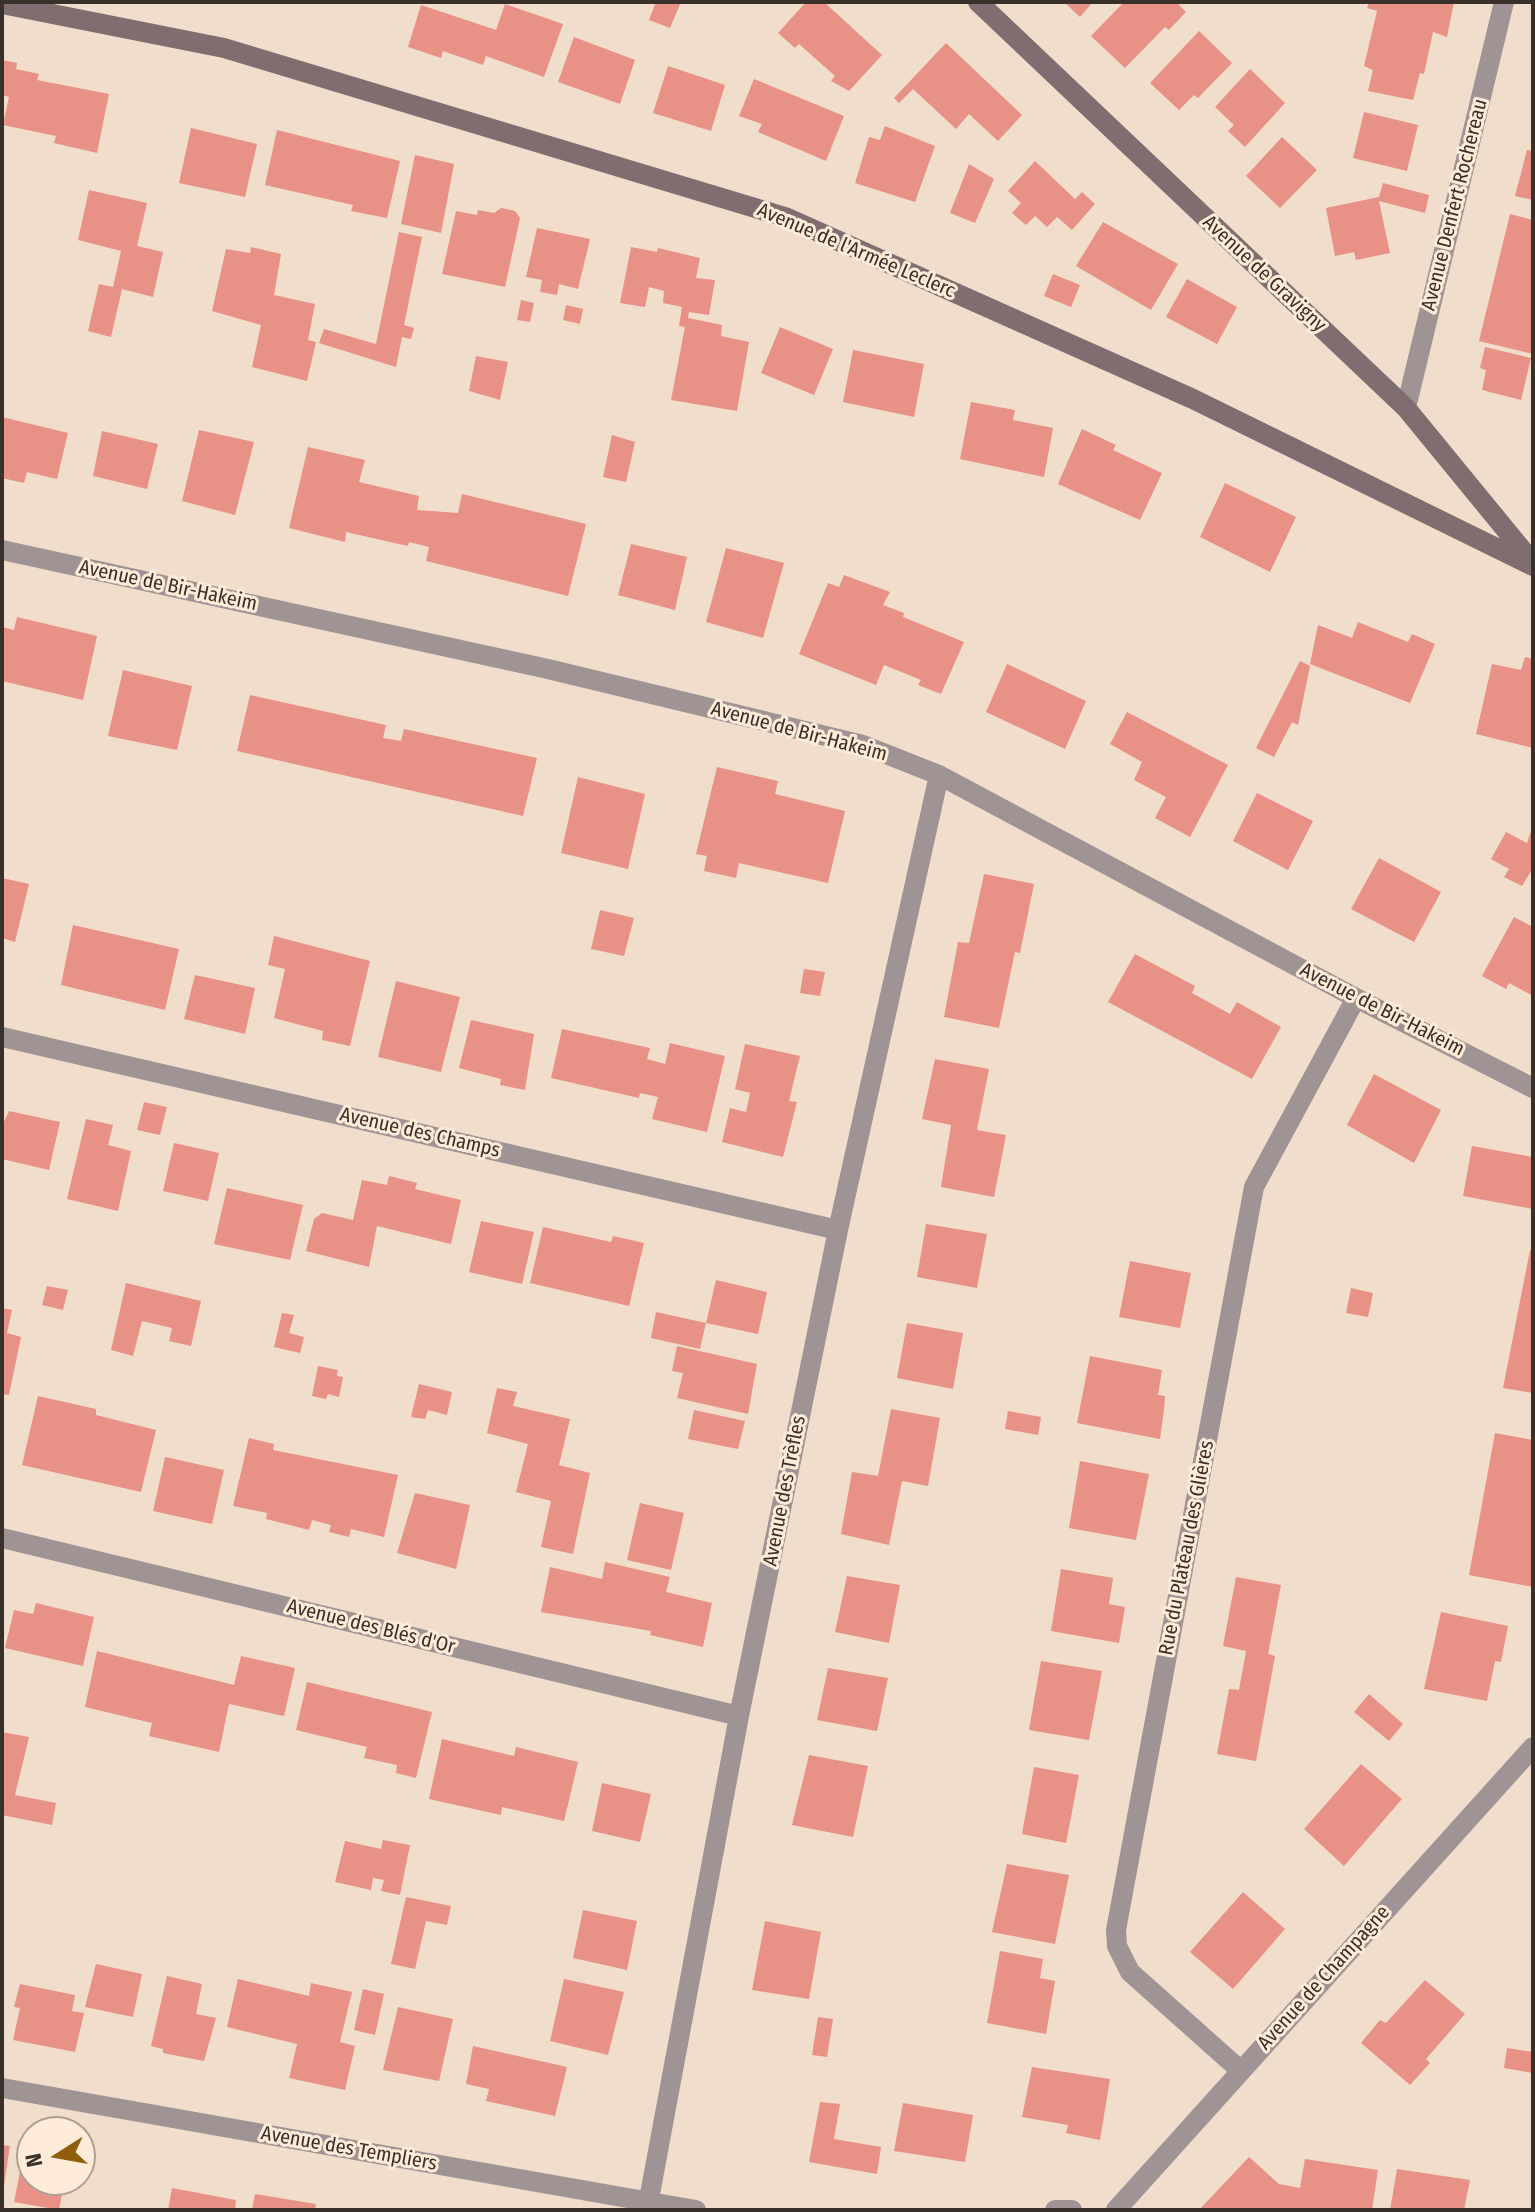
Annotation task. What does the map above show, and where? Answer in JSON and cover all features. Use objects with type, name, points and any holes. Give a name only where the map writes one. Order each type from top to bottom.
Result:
[{"type":"street","name":"Avenue de Gravigny","points":[[978,2],[1406,408],[1533,564]]},
{"type":"street","name":"Avenue Denfert Rochereau","points":[[1406,408],[1504,2]]},
{"type":"street","name":"Avenue de l'Armée Leclerc","points":[[2,4],[224,48],[785,217],[1193,399],[1533,564]]},
{"type":"street","name":"Avenue de Bir-Hakeim","points":[[2,550],[548,669],[863,745],[939,775],[1356,998],[1533,1088]]},
{"type":"street","name":"Avenue des Trèfles","points":[[648,2206],[739,1716],[838,1230],[939,775]]},
{"type":"street","name":"Rue du Plateau des Glières","points":[[1240,2070],[1130,1972],[1117,1946],[1116,1930],[1254,1187],[1356,998]]},
{"type":"street","name":"Avenue des Champs","points":[[2,1037],[838,1230]]},
{"type":"street","name":"Avenue des Blés d'Or","points":[[2,1538],[739,1716]]},
{"type":"street","name":"Avenue de Champagne","points":[[1116,2210],[1533,1747]]},
{"type":"street","name":"Avenue des Templiers","points":[[2,2088],[648,2206],[696,2210]]},
{"type":"street","points":[[1055,2210],[1072,2210]]},
{"type":"building","points":[[656,2],[681,2],[670,28],[649,20]]},
{"type":"building","points":[[806,2],[824,2],[882,55],[849,91],[831,81],[835,76],[799,44],[795,48],[778,33]]},
{"type":"building","points":[[1064,2],[1093,2],[1080,17]]},
{"type":"building","points":[[1124,2],[1176,2],[1186,12],[1169,30],[1165,27],[1125,68],[1091,36]]},
{"type":"building","points":[[1369,2],[1454,2],[1447,37],[1433,32],[1424,74],[1420,73],[1413,100],[1368,91],[1373,70],[1364,66],[1377,11],[1367,8]]},
{"type":"building","points":[[505,4],[563,24],[544,77],[486,56],[483,65],[443,51],[441,58],[408,47],[421,5],[496,30]]},
{"type":"building","points":[[1199,31],[1232,63],[1198,98],[1194,95],[1179,110],[1150,83]]},
{"type":"building","points":[[574,37],[635,60],[620,104],[558,82]]},
{"type":"building","points":[[946,43],[1022,115],[998,141],[969,114],[956,129],[913,89],[899,103],[894,98]]},
{"type":"building","points":[[2,60],[17,63],[16,69],[39,74],[37,80],[109,94],[97,153],[54,143],[56,136],[3,125],[9,97],[2,95]]},
{"type":"building","points":[[668,66],[725,85],[711,131],[653,113]]},
{"type":"building","points":[[1250,69],[1285,103],[1245,147],[1228,131],[1234,125],[1215,107]]},
{"type":"building","points":[[754,79],[844,116],[826,161],[758,132],[762,124],[739,116]]},
{"type":"building","points":[[1364,112],[1418,125],[1407,171],[1353,158]]},
{"type":"building","points":[[885,126],[935,146],[915,202],[855,183],[869,137],[880,140]]},
{"type":"building","points":[[191,128],[257,144],[245,197],[179,183]]},
{"type":"building","points":[[277,130],[400,161],[387,218],[351,211],[353,205],[265,185]]},
{"type":"building","points":[[1282,137],[1317,170],[1280,208],[1246,176]]},
{"type":"building","points":[[1527,150],[1533,151],[1533,200],[1515,196]]},
{"type":"building","points":[[415,155],[454,164],[441,233],[401,224]]},
{"type":"building","points":[[1035,161],[1075,199],[1082,192],[1095,204],[1072,230],[1057,217],[1047,227],[1035,216],[1026,225],[1012,213],[1021,203],[1008,191]]},
{"type":"building","points":[[969,164],[994,179],[975,223],[950,213]]},
{"type":"building","points":[[1383,183],[1429,195],[1425,213],[1379,201],[1390,253],[1356,260],[1354,252],[1335,256],[1326,208],[1379,197]]},
{"type":"building","points":[[89,190],[147,203],[137,246],[163,252],[153,297],[122,289],[111,337],[88,331],[99,284],[113,287],[121,251],[78,240]]},
{"type":"building","points":[[501,208],[515,211],[520,218],[505,287],[442,274],[456,211],[477,215],[478,210],[494,213]]},
{"type":"building","points":[[1510,214],[1533,220],[1533,354],[1479,341]]},
{"type":"building","points":[[1103,222],[1178,264],[1151,310],[1076,266]]},
{"type":"building","points":[[537,228],[590,239],[578,289],[559,284],[557,295],[540,292],[542,280],[526,277]]},
{"type":"building","points":[[399,232],[422,237],[404,325],[414,328],[411,339],[402,337],[396,367],[319,343],[324,329],[376,344]]},
{"type":"building","points":[[251,247],[281,254],[274,295],[315,304],[308,340],[316,342],[307,381],[252,367],[261,325],[212,311],[226,249],[250,253]]},
{"type":"building","points":[[631,247],[657,252],[658,248],[700,258],[696,278],[715,280],[709,315],[689,312],[688,318],[722,325],[721,336],[749,342],[737,411],[671,400],[685,327],[679,326],[682,307],[663,303],[664,291],[649,287],[645,307],[620,303]]},
{"type":"building","points":[[1053,274],[1080,285],[1071,307],[1044,296]]},
{"type":"building","points":[[1187,279],[1237,307],[1217,344],[1166,317]]},
{"type":"building","points":[[521,300],[534,303],[530,322],[517,320]]},
{"type":"building","points":[[566,305],[583,309],[580,324],[563,320]]},
{"type":"building","points":[[780,327],[833,349],[814,395],[761,373]]},
{"type":"building","points":[[1485,347],[1531,358],[1521,400],[1482,390],[1486,370],[1480,368]]},
{"type":"building","points":[[853,350],[924,364],[914,417],[843,402]]},
{"type":"building","points":[[476,356],[508,362],[500,400],[469,391]]},
{"type":"building","points":[[971,402],[1015,410],[1013,420],[1053,428],[1044,477],[960,459]]},
{"type":"building","points":[[2,417],[68,433],[57,479],[27,472],[24,483],[2,478]]},
{"type":"building","points":[[1082,429],[1116,445],[1113,450],[1162,473],[1140,520],[1058,484]]},
{"type":"building","points":[[199,430],[254,442],[235,515],[182,501]]},
{"type":"building","points":[[102,431],[158,444],[147,489],[93,476]]},
{"type":"building","points":[[612,435],[635,442],[626,482],[603,477]]},
{"type":"building","points":[[308,447],[365,460],[359,482],[419,496],[417,510],[458,513],[462,494],[586,524],[568,596],[426,561],[429,547],[409,542],[408,546],[346,532],[345,542],[289,528]]},
{"type":"building","points":[[1225,483],[1296,517],[1270,572],[1200,537]]},
{"type":"building","points":[[631,544],[687,557],[675,610],[618,595]]},
{"type":"building","points":[[726,548],[784,563],[763,638],[706,622]]},
{"type":"building","points":[[844,575],[890,592],[883,605],[904,613],[903,617],[964,642],[941,694],[918,685],[921,680],[884,665],[876,685],[799,654],[828,583],[839,587]]},
{"type":"building","points":[[17,617],[97,636],[83,700],[2,681],[2,627],[14,630]]},
{"type":"building","points":[[1358,622],[1408,642],[1412,634],[1435,644],[1410,703],[1310,664],[1318,625],[1352,638]]},
{"type":"building","points":[[1525,657],[1533,659],[1533,748],[1476,734],[1492,664],[1521,670]]},
{"type":"building","points":[[1300,661],[1310,666],[1298,725],[1292,722],[1274,757],[1256,748]]},
{"type":"building","points":[[1007,664],[1086,701],[1065,749],[986,712]]},
{"type":"building","points":[[123,670],[192,686],[177,750],[108,736]]},
{"type":"building","points":[[250,695],[386,725],[383,738],[401,741],[404,729],[537,758],[523,816],[237,751]]},
{"type":"building","points":[[1127,712],[1228,765],[1190,837],[1155,818],[1166,797],[1134,780],[1142,762],[1110,744]]},
{"type":"building","points":[[717,767],[778,781],[775,794],[845,811],[828,883],[739,863],[736,878],[704,871],[707,856],[696,854]]},
{"type":"building","points":[[578,777],[645,794],[628,869],[561,853]]},
{"type":"building","points":[[1257,793],[1313,821],[1288,870],[1233,841]]},
{"type":"building","points":[[1533,824],[1533,868],[1522,886],[1504,877],[1509,869],[1491,859],[1506,832],[1527,843]]},
{"type":"building","points":[[1379,858],[1441,892],[1414,942],[1351,909]]},
{"type":"building","points":[[984,874],[1034,884],[1020,953],[1015,952],[999,1028],[944,1017],[958,942],[969,943]]},
{"type":"building","points":[[2,878],[29,884],[15,942],[2,938]]},
{"type":"building","points":[[600,910],[634,918],[624,956],[591,949]]},
{"type":"building","points":[[1514,917],[1533,927],[1533,996],[1509,983],[1506,989],[1482,976]]},
{"type":"building","points":[[73,925],[179,949],[165,1010],[61,985]]},
{"type":"building","points":[[274,936],[370,961],[350,1046],[322,1040],[323,1031],[274,1018],[285,969],[268,965]]},
{"type":"building","points":[[1135,954],[1195,986],[1192,993],[1230,1014],[1237,1002],[1281,1027],[1252,1079],[1108,1002]]},
{"type":"building","points":[[804,969],[825,972],[820,996],[800,993]]},
{"type":"building","points":[[195,975],[255,988],[245,1034],[184,1019]]},
{"type":"building","points":[[396,981],[460,997],[441,1072],[378,1057]]},
{"type":"building","points":[[471,1020],[534,1034],[525,1090],[500,1085],[501,1079],[459,1068]]},
{"type":"building","points":[[562,1029],[650,1048],[647,1059],[665,1064],[670,1043],[725,1056],[707,1132],[652,1119],[658,1097],[640,1093],[639,1098],[551,1078]]},
{"type":"building","points":[[745,1044],[800,1056],[789,1101],[797,1102],[783,1157],[722,1142],[730,1108],[746,1112],[750,1093],[735,1089]]},
{"type":"building","points":[[935,1059],[989,1069],[977,1130],[1006,1135],[994,1197],[941,1187],[951,1125],[922,1119]]},
{"type":"building","points":[[1374,1074],[1441,1110],[1414,1163],[1347,1125]]},
{"type":"building","points":[[144,1102],[167,1107],[160,1135],[137,1130]]},
{"type":"building","points":[[9,1111],[60,1122],[49,1170],[2,1159],[2,1126]]},
{"type":"building","points":[[86,1119],[113,1125],[108,1145],[131,1151],[118,1211],[67,1199]]},
{"type":"building","points":[[174,1143],[219,1153],[208,1201],[163,1191]]},
{"type":"building","points":[[1472,1146],[1533,1157],[1533,1209],[1463,1196]]},
{"type":"building","points":[[389,1176],[417,1183],[415,1189],[461,1200],[451,1244],[377,1226],[369,1267],[306,1251],[314,1219],[322,1213],[353,1220],[362,1180],[387,1185]]},
{"type":"building","points":[[227,1188],[303,1205],[290,1260],[214,1244]]},
{"type":"building","points":[[481,1221],[534,1232],[522,1284],[469,1272]]},
{"type":"building","points":[[926,1224],[987,1234],[977,1288],[917,1277]]},
{"type":"building","points":[[543,1227],[611,1242],[613,1236],[644,1243],[629,1306],[530,1283]]},
{"type":"building","points":[[1530,1250],[1533,1251],[1533,1393],[1503,1388]]},
{"type":"building","points":[[1130,1261],[1191,1273],[1180,1328],[1119,1317]]},
{"type":"building","points":[[716,1280],[767,1292],[758,1334],[706,1323]]},
{"type":"building","points":[[126,1283],[201,1301],[191,1346],[169,1341],[172,1328],[142,1321],[133,1356],[111,1350]]},
{"type":"building","points":[[47,1286],[68,1290],[63,1310],[42,1305]]},
{"type":"building","points":[[1351,1288],[1373,1293],[1368,1317],[1346,1313]]},
{"type":"building","points":[[2,1308],[12,1310],[7,1333],[21,1337],[9,1395],[2,1394]]},
{"type":"building","points":[[656,1312],[706,1323],[700,1349],[651,1338]]},
{"type":"building","points":[[282,1313],[294,1315],[289,1333],[304,1337],[300,1353],[274,1347]]},
{"type":"building","points":[[907,1323],[963,1333],[953,1389],[897,1378]]},
{"type":"building","points":[[677,1346],[757,1364],[748,1414],[677,1398],[683,1373],[672,1371]]},
{"type":"building","points":[[1090,1356],[1162,1370],[1158,1395],[1165,1396],[1160,1439],[1077,1423]]},
{"type":"building","points":[[318,1366],[338,1370],[337,1376],[343,1377],[339,1397],[328,1394],[326,1399],[312,1396]]},
{"type":"building","points":[[419,1384],[452,1392],[447,1415],[428,1410],[425,1419],[411,1417]]},
{"type":"building","points":[[497,1388],[517,1392],[513,1406],[570,1419],[559,1465],[590,1473],[573,1554],[541,1547],[551,1501],[516,1492],[528,1444],[487,1433]]},
{"type":"building","points":[[38,1396],[96,1409],[96,1415],[156,1430],[141,1492],[22,1465]]},
{"type":"building","points":[[891,1409],[940,1418],[928,1486],[902,1481],[889,1545],[841,1534],[852,1472],[878,1476]]},
{"type":"building","points":[[694,1410],[745,1421],[738,1449],[688,1439]]},
{"type":"building","points":[[1008,1411],[1041,1417],[1038,1435],[1005,1429]]},
{"type":"building","points":[[1495,1433],[1533,1440],[1533,1587],[1469,1575]]},
{"type":"building","points":[[249,1438],[274,1444],[273,1450],[398,1475],[384,1537],[351,1529],[349,1537],[329,1532],[331,1525],[312,1520],[309,1530],[266,1519],[267,1513],[233,1506]]},
{"type":"building","points":[[165,1457],[224,1470],[212,1524],[153,1511]]},
{"type":"building","points":[[1080,1461],[1149,1474],[1136,1540],[1069,1528]]},
{"type":"building","points":[[415,1493],[470,1505],[456,1569],[397,1553]]},
{"type":"building","points":[[640,1503],[684,1513],[671,1570],[627,1560]]},
{"type":"building","points":[[605,1562],[670,1577],[666,1592],[712,1603],[703,1647],[650,1635],[651,1631],[541,1612],[550,1567],[602,1579]]},
{"type":"building","points":[[1061,1569],[1113,1578],[1109,1604],[1125,1607],[1119,1643],[1051,1631]]},
{"type":"building","points":[[847,1576],[900,1585],[889,1643],[835,1632]]},
{"type":"building","points":[[1236,1577],[1281,1585],[1268,1654],[1275,1656],[1256,1761],[1217,1754],[1229,1689],[1239,1690],[1246,1651],[1223,1646]]},
{"type":"building","points":[[36,1603],[94,1617],[83,1666],[5,1648],[14,1610],[33,1614]]},
{"type":"building","points":[[1441,1612],[1508,1626],[1501,1662],[1495,1661],[1487,1701],[1424,1689]]},
{"type":"building","points":[[97,1651],[234,1685],[241,1656],[295,1668],[284,1716],[229,1704],[219,1752],[149,1736],[152,1723],[85,1707]]},
{"type":"building","points":[[1041,1661],[1102,1671],[1089,1740],[1029,1730]]},
{"type":"building","points":[[828,1668],[888,1678],[877,1731],[817,1720]]},
{"type":"building","points":[[307,1682],[432,1712],[416,1778],[396,1773],[397,1765],[364,1758],[367,1747],[296,1730]]},
{"type":"building","points":[[1369,1694],[1403,1724],[1389,1741],[1354,1712]]},
{"type":"building","points":[[2,1732],[29,1737],[15,1795],[56,1803],[52,1825],[2,1815]]},
{"type":"building","points":[[442,1739],[514,1756],[516,1747],[578,1762],[564,1821],[502,1807],[501,1815],[429,1799]]},
{"type":"building","points":[[809,1755],[868,1766],[853,1837],[792,1825]]},
{"type":"building","points":[[1361,1764],[1402,1799],[1344,1866],[1304,1829]]},
{"type":"building","points":[[1034,1767],[1079,1775],[1066,1843],[1022,1834]]},
{"type":"building","points":[[602,1783],[651,1794],[640,1842],[592,1831]]},
{"type":"building","points":[[383,1840],[410,1845],[400,1895],[381,1891],[384,1880],[373,1878],[371,1890],[335,1882],[345,1841],[381,1849]]},
{"type":"building","points":[[1007,1864],[1069,1875],[1055,1944],[992,1932]]},
{"type":"building","points":[[1243,1892],[1285,1929],[1233,1989],[1190,1952]]},
{"type":"building","points":[[406,1897],[451,1906],[447,1925],[426,1921],[415,1969],[391,1964]]},
{"type":"building","points":[[583,1910],[637,1921],[627,1970],[573,1958]]},
{"type":"building","points":[[765,1921],[821,1932],[809,1999],[752,1990]]},
{"type":"building","points":[[1000,1951],[1043,1959],[1040,1978],[1055,1981],[1046,2034],[987,2023]]},
{"type":"building","points":[[96,1964],[142,1974],[133,2017],[85,2007]]},
{"type":"building","points":[[167,1976],[202,1984],[196,2014],[216,2018],[204,2061],[163,2053],[163,2049],[151,2046]]},
{"type":"building","points":[[238,1979],[309,1996],[311,1983],[352,1992],[340,2042],[355,2046],[345,2090],[289,2078],[297,2044],[227,2027]]},
{"type":"building","points":[[564,1979],[624,1992],[608,2055],[550,2041]]},
{"type":"building","points":[[1425,1980],[1465,2014],[1426,2059],[1430,2063],[1410,2085],[1361,2043],[1380,2020],[1386,2023]]},
{"type":"building","points":[[20,1984],[75,1995],[72,2011],[84,2013],[75,2052],[13,2040],[20,2008],[14,2007]]},
{"type":"building","points":[[363,1989],[384,1994],[375,2035],[354,2030]]},
{"type":"building","points":[[398,2007],[453,2019],[439,2081],[383,2070]]},
{"type":"building","points":[[818,2017],[833,2019],[827,2057],[812,2055]]},
{"type":"building","points":[[473,2046],[567,2067],[555,2116],[486,2101],[489,2089],[466,2084]]},
{"type":"building","points":[[1507,2048],[1533,2052],[1533,2073],[1504,2068]]},
{"type":"building","points":[[1032,2067],[1110,2079],[1100,2140],[1066,2133],[1068,2125],[1022,2117]]},
{"type":"building","points":[[820,2102],[840,2104],[834,2139],[881,2147],[877,2174],[809,2162]]},
{"type":"building","points":[[903,2103],[973,2115],[965,2162],[894,2151]]},
{"type":"building","points":[[2,2145],[10,2146],[4,2185],[2,2185]]},
{"type":"building","points":[[1249,2157],[1279,2184],[1300,2188],[1305,2159],[1378,2170],[1372,2210],[1199,2210]]},
{"type":"building","points":[[1397,2169],[1470,2180],[1464,2210],[1390,2210]]},
{"type":"building","points":[[172,2188],[236,2200],[235,2210],[168,2210]]},
{"type":"building","points":[[16,2192],[16,2196],[62,2196],[59,2210],[14,2202]]},
{"type":"building","points":[[255,2194],[316,2204],[315,2210],[252,2210]]}]
